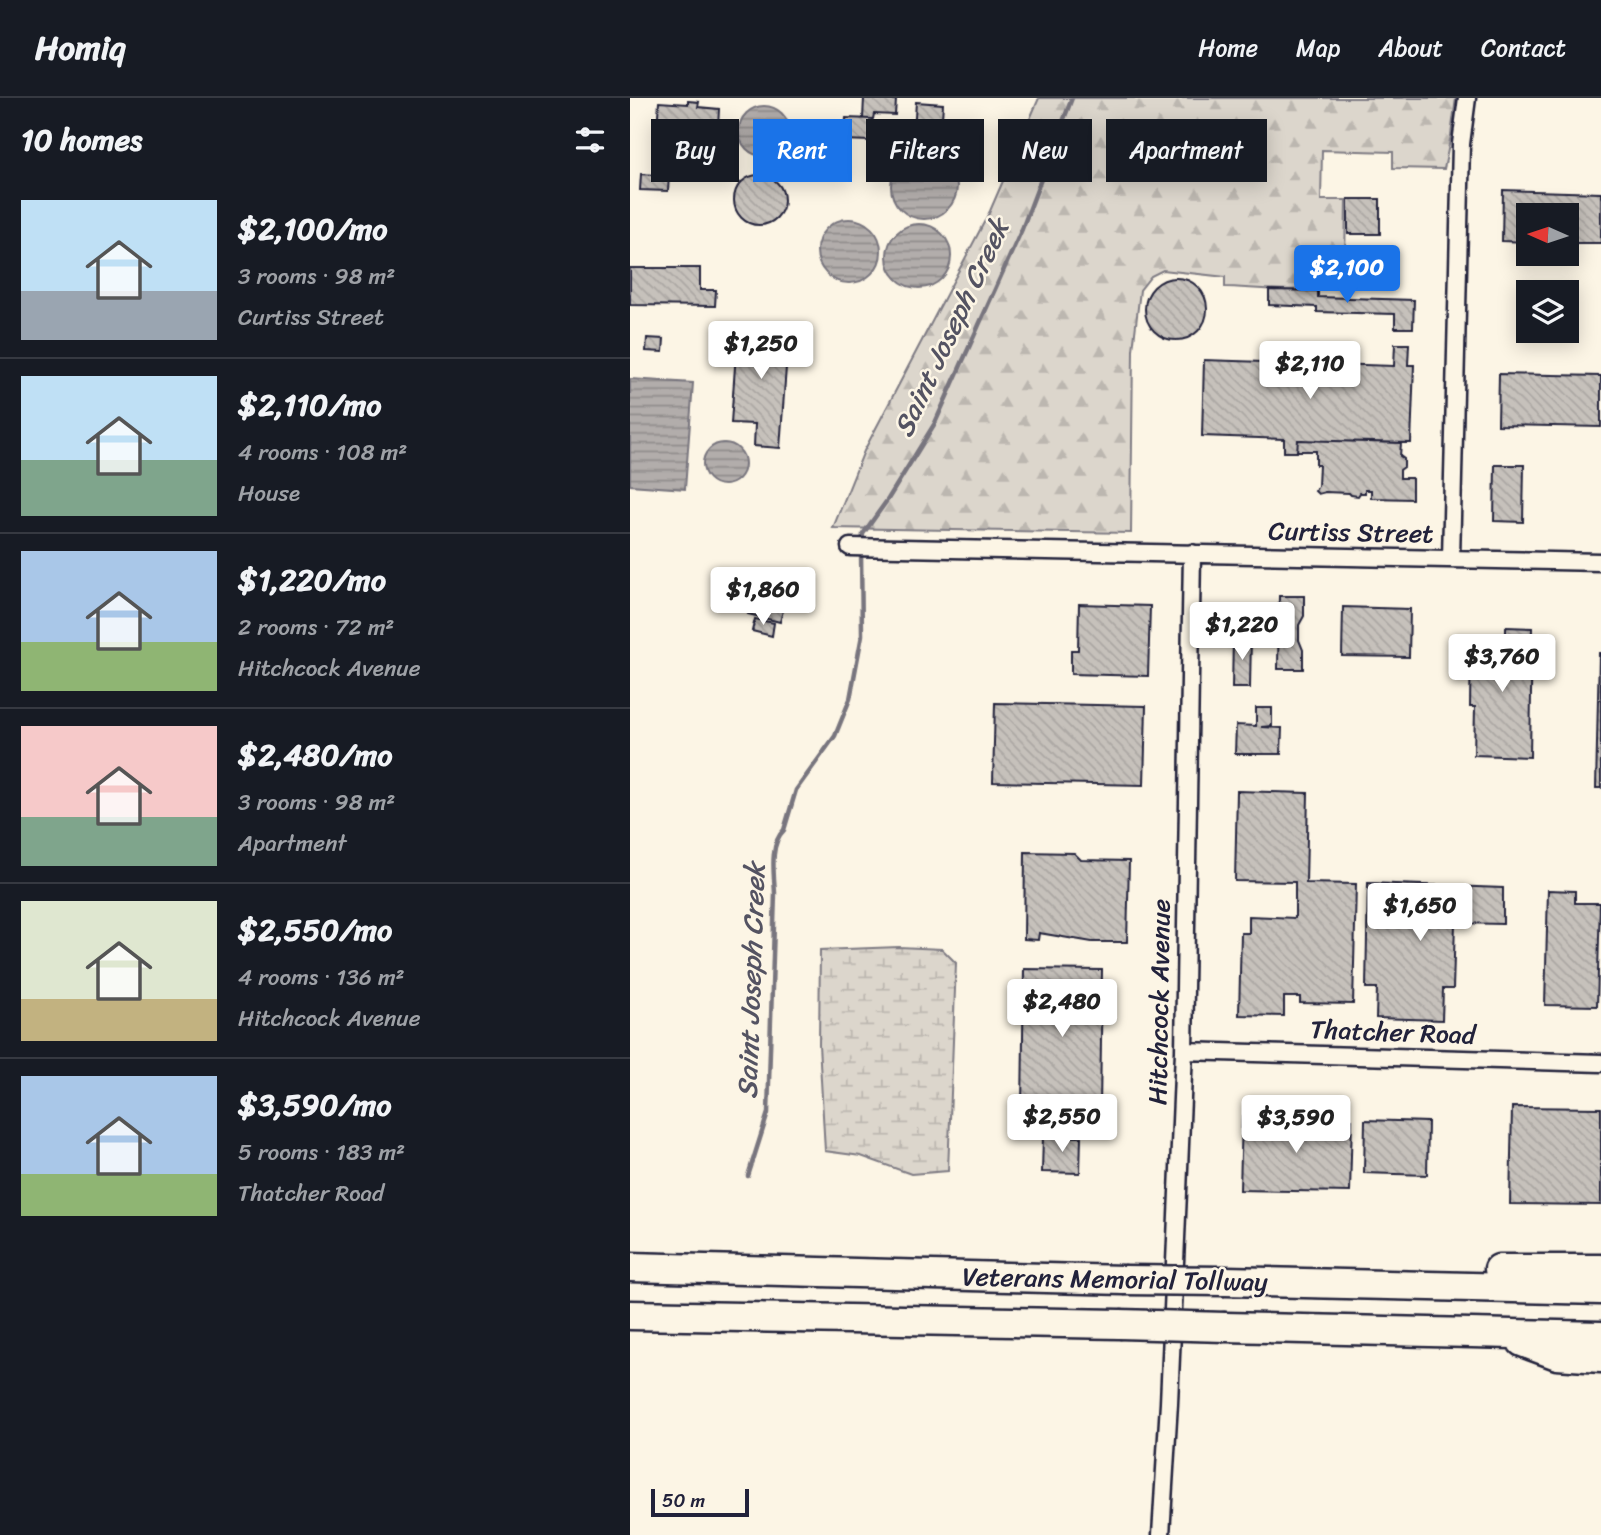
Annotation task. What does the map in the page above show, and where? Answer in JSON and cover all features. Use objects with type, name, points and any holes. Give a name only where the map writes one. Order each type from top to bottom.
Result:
[{"type":"highway","name":"Veterans Memorial Tollway","points":[[630,1267],[1601,1290]]},
{"type":"highway","points":[[1264,1283],[1319,1271],[1601,1269]]},
{"type":"highway","name":"Veterans Memorial Tollway","points":[[630,1315],[1601,1336]]},
{"type":"highway","points":[[1503,1335],[1557,1355],[1601,1358]]},
{"type":"street","name":"Curtiss Street","points":[[850,547],[1451,559],[1461,144],[1466,98]]},
{"type":"street","name":"Hitchcock Avenue","points":[[1161,1535],[1184,1051],[1192,554]]},
{"type":"street","points":[[1451,559],[1601,562]]},
{"type":"street","name":"Thatcher Road","points":[[1184,1051],[1601,1063]]},
{"type":"green space","points":[[1039,98],[1456,98],[1444,169],[1393,168],[1393,152],[1322,150],[1321,200],[1346,200],[1345,266],[1317,283],[1300,289],[1225,287],[1225,277],[1163,270],[1151,276],[1140,290],[1133,350],[1131,533],[833,528],[864,451],[990,211],[1003,182],[1092,182],[1092,119],[1030,119]]},
{"type":"green space","points":[[899,947],[942,949],[956,963],[948,1171],[911,1174],[861,1156],[825,1151],[819,1044],[820,950]]},
{"type":"shaded area","points":[[764,106],[782,113],[786,119],[753,119],[753,153],[746,149],[739,131],[746,113]]},
{"type":"shaded area","points":[[892,182],[956,182],[954,198],[947,209],[924,219],[901,209],[891,186]]},
{"type":"shaded area","points":[[843,219],[855,219],[872,228],[879,239],[879,263],[872,274],[855,283],[843,283],[831,278],[822,269],[817,257],[817,245],[822,233],[831,224]]},
{"type":"shaded area","points":[[913,224],[925,224],[942,233],[949,244],[949,268],[942,279],[925,288],[913,288],[901,283],[892,274],[887,262],[887,250],[892,238],[901,229]]},
{"type":"shaded area","points":[[630,379],[693,383],[685,489],[630,485]]},
{"type":"shaded area","points":[[724,443],[739,449],[745,464],[739,479],[724,485],[709,479],[703,464],[709,449]]},
{"type":"building","points":[[864,98],[896,100],[895,115],[874,114],[873,119],[863,119]]},
{"type":"building","points":[[688,101],[699,102],[698,107],[719,109],[718,119],[658,119],[659,102],[688,104]]},
{"type":"building","points":[[916,102],[943,104],[942,119],[915,119]]},
{"type":"building","points":[[846,118],[872,119],[866,119],[866,141],[852,140],[852,119]]},
{"type":"building","points":[[641,174],[651,175],[651,182],[669,182],[668,191],[640,190]]},
{"type":"building","points":[[753,176],[753,182],[777,182],[782,190],[782,210],[777,218],[769,223],[749,223],[741,218],[736,210],[736,190],[741,182],[749,177]]},
{"type":"building","points":[[1503,190],[1601,193],[1601,243],[1579,243],[1579,203],[1516,203],[1516,242],[1502,241]]},
{"type":"building","points":[[1348,199],[1380,199],[1380,234],[1348,234]]},
{"type":"building","points":[[630,268],[700,268],[700,290],[716,290],[715,306],[630,305]]},
{"type":"building","points":[[1176,278],[1198,287],[1207,309],[1198,331],[1176,340],[1154,331],[1145,309],[1154,287]]},
{"type":"building","points":[[1269,290],[1318,291],[1318,297],[1414,300],[1413,328],[1395,328],[1395,314],[1317,312],[1317,307],[1269,305]]},
{"type":"building","points":[[738,324],[789,327],[780,448],[754,446],[755,424],[731,423]]},
{"type":"building","points":[[647,338],[664,339],[663,352],[646,351]]},
{"type":"building","points":[[1395,344],[1409,344],[1408,365],[1414,365],[1411,443],[1298,440],[1297,452],[1284,452],[1284,439],[1202,436],[1204,360],[1394,366]]},
{"type":"building","points":[[1499,374],[1601,376],[1601,427],[1498,425]]},
{"type":"building","points":[[1298,440],[1401,443],[1400,456],[1404,459],[1404,467],[1400,470],[1400,478],[1412,478],[1412,499],[1371,498],[1371,490],[1365,490],[1365,493],[1358,496],[1349,493],[1318,494],[1315,491],[1318,486],[1319,465],[1316,465],[1316,451],[1297,451]]},
{"type":"building","points":[[1495,465],[1524,465],[1523,522],[1494,521]]},
{"type":"building","points":[[754,587],[787,595],[780,622],[748,614]]},
{"type":"building","points":[[1279,596],[1304,596],[1304,616],[1299,625],[1303,669],[1278,669]]},
{"type":"building","points":[[1079,604],[1150,606],[1148,676],[1071,674],[1071,650],[1078,650]]},
{"type":"building","points":[[1343,607],[1410,609],[1409,657],[1342,656]]},
{"type":"building","points":[[755,619],[774,623],[772,636],[752,631]]},
{"type":"building","points":[[1506,627],[1532,628],[1530,757],[1474,755],[1475,707],[1470,707],[1471,640],[1506,641]]},
{"type":"building","points":[[1235,636],[1251,637],[1250,688],[1232,688]]},
{"type":"building","points":[[1599,653],[1601,788],[1596,788]]},
{"type":"building","points":[[995,703],[1146,706],[1144,785],[993,782]]},
{"type":"building","points":[[1256,708],[1272,708],[1272,726],[1261,727],[1282,728],[1281,754],[1235,754],[1236,725],[1256,726]]},
{"type":"building","points":[[1237,791],[1308,793],[1306,883],[1356,884],[1353,1004],[1300,1003],[1300,997],[1284,997],[1284,1016],[1239,1015],[1241,933],[1249,933],[1249,916],[1295,918],[1295,882],[1235,881]]},
{"type":"building","points":[[1025,852],[1074,853],[1081,860],[1129,861],[1127,942],[1092,942],[1039,933],[1038,940],[1024,939]]},
{"type":"building","points":[[1368,883],[1503,888],[1503,924],[1455,923],[1453,989],[1443,989],[1442,1020],[1376,1018],[1377,988],[1366,988]]},
{"type":"building","points":[[1548,890],[1575,891],[1575,903],[1600,903],[1597,1006],[1545,1005]]},
{"type":"building","points":[[1024,969],[1102,970],[1100,1109],[1022,1107]]},
{"type":"building","points":[[1512,1107],[1601,1108],[1601,1205],[1510,1204]]},
{"type":"building","points":[[1242,1117],[1352,1120],[1350,1192],[1240,1190]]},
{"type":"building","points":[[1365,1120],[1428,1122],[1427,1175],[1364,1173]]},
{"type":"building","points":[[1043,1136],[1081,1137],[1080,1173],[1042,1172]]},
{"type":"waterway","name":"Saint Joseph Creek","points":[[862,543],[863,534],[935,423],[1022,229],[1072,98]]},
{"type":"waterway","name":"Saint Joseph Creek","points":[[748,1176],[768,1113],[774,851],[784,830],[796,790],[835,736],[850,699],[862,635],[861,552]]}]
